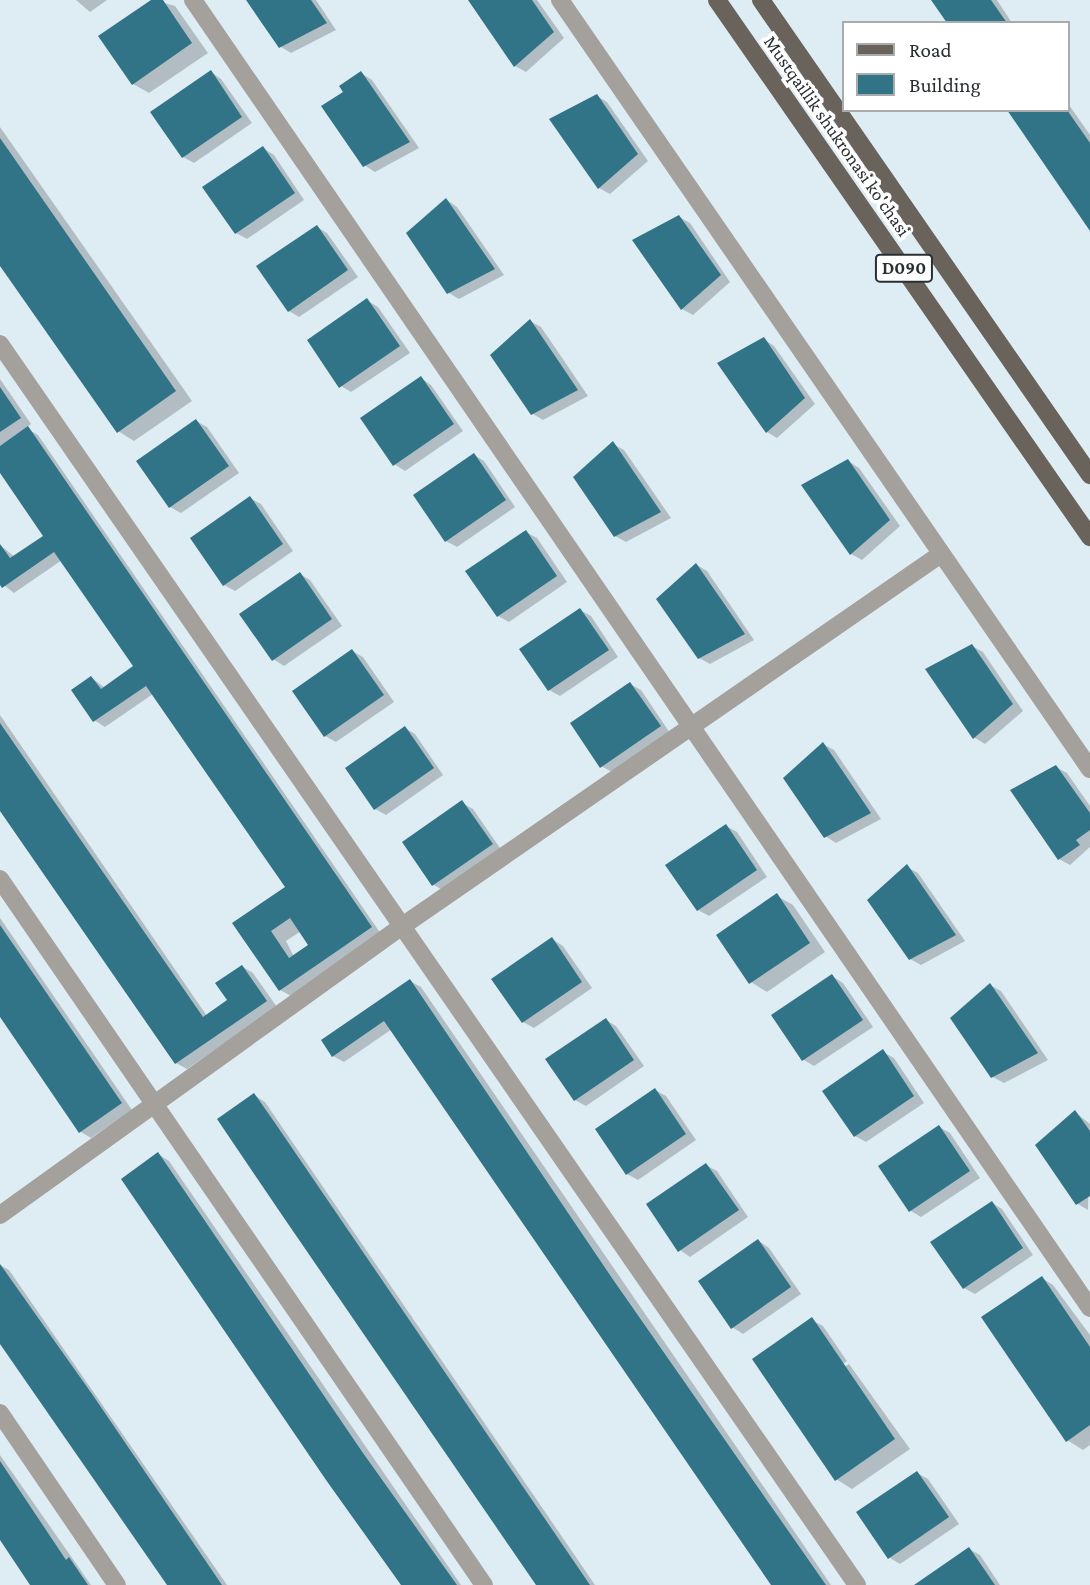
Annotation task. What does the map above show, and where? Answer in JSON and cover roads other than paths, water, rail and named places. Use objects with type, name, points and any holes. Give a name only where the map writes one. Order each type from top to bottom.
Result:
[{"type":"main road","name":"Mustqaillik shukronasi ko'chasi","points":[[717,0],[1090,537]]},
{"type":"main road","name":"Mustqaillik shukronasi ko'chasi","points":[[761,0],[1090,475]]},
{"type":"street","points":[[193,0],[1090,1308]]},
{"type":"street","points":[[560,0],[1090,769]]},
{"type":"street","points":[[0,344],[857,1585]]},
{"type":"street","points":[[0,1215],[156,1107],[401,927],[941,554]]},
{"type":"street","points":[[0,879],[484,1585]]},
{"type":"street","points":[[0,1413],[117,1585]]}]
